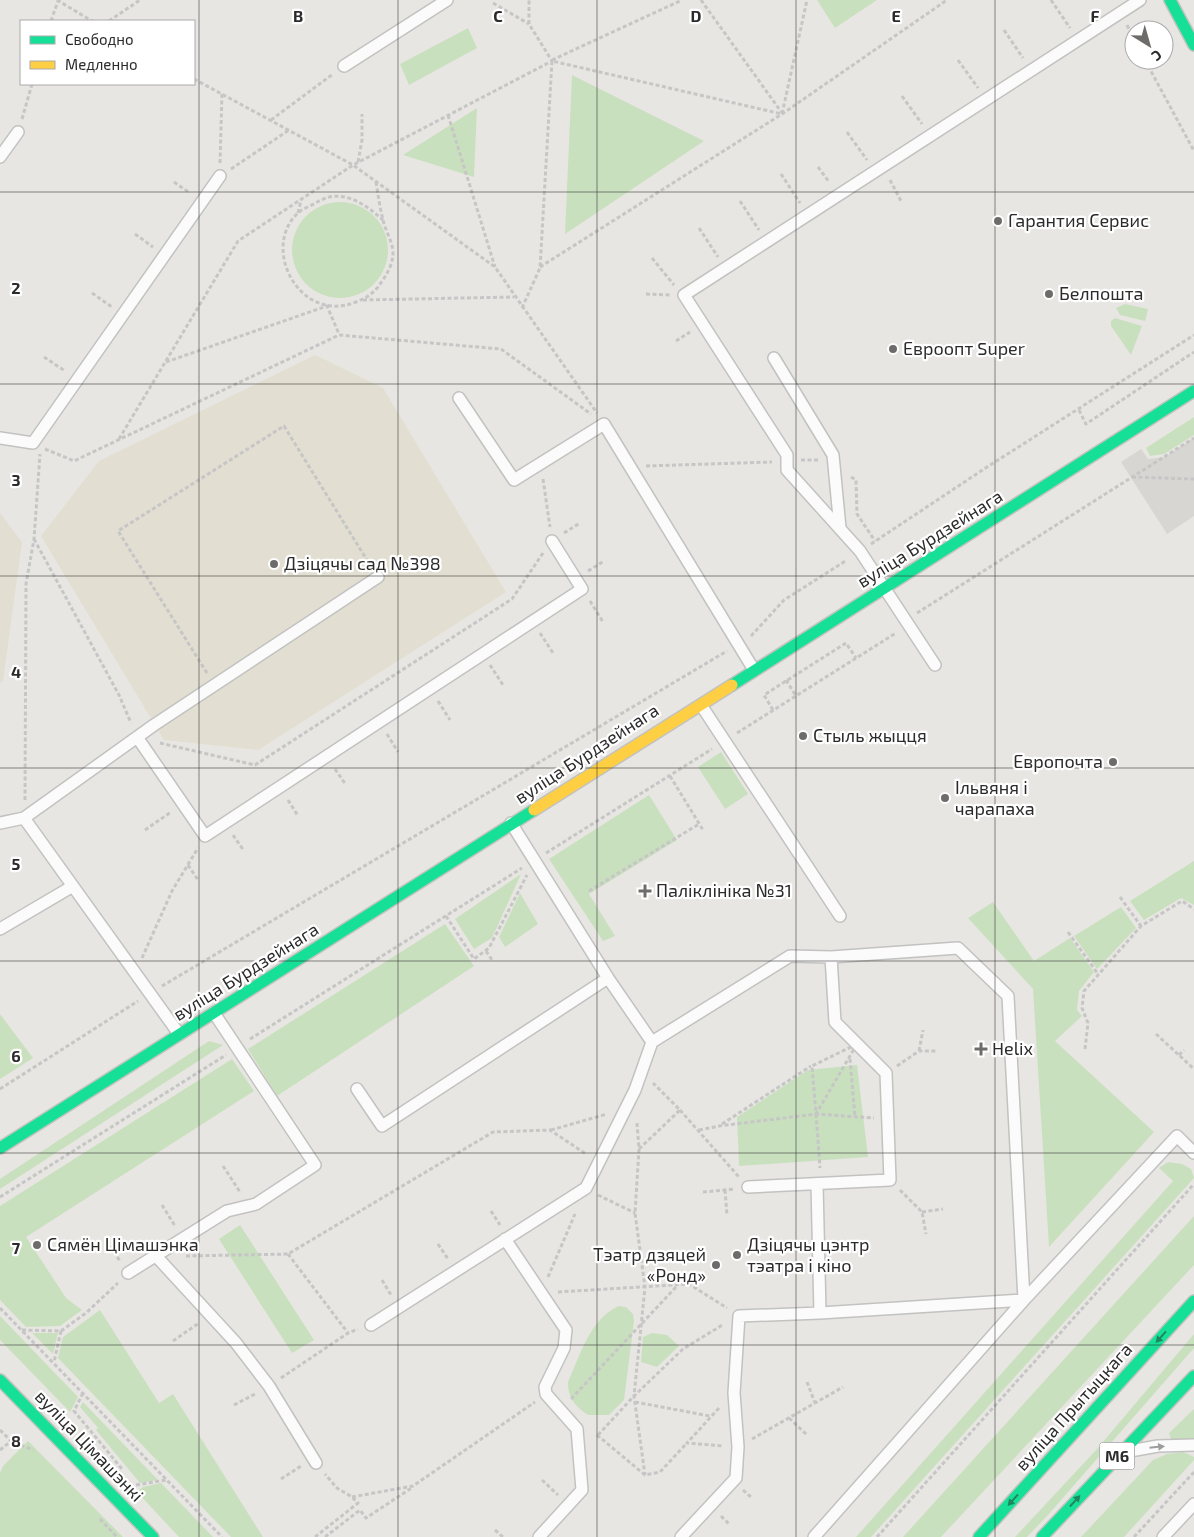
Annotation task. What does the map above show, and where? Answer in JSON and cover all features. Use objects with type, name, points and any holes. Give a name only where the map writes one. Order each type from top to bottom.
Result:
[{"type":"street","points":[[1170,0],[1194,45]]},
{"type":"street","name":"вуліца Бурдзейнага","points":[[0,1148],[1194,391]]},
{"type":"street","name":"вуліца Прытыцкага","points":[[979,1537],[1194,1301]]},
{"type":"street","name":"М6","points":[[1042,1537],[1194,1376]]},
{"type":"street","name":"вуліца Цімашэнкі","points":[[0,1380],[153,1537]]},
{"type":"lane","points":[[344,66],[447,0]]},
{"type":"lane","points":[[935,665],[860,551],[787,470],[787,454],[684,295],[1140,0]]},
{"type":"lane","points":[[0,157],[18,132]]},
{"type":"lane","points":[[0,438],[33,443],[220,176]]},
{"type":"lane","points":[[774,358],[833,455],[840,528]]},
{"type":"lane","points":[[459,398],[514,480],[604,424],[754,670]]},
{"type":"lane","points":[[137,738],[205,836],[582,589],[552,541]]},
{"type":"lane","points":[[0,823],[24,818],[214,684],[378,577]]},
{"type":"lane","points":[[700,703],[840,916]]},
{"type":"lane","points":[[24,818],[180,1034]]},
{"type":"lane","points":[[511,823],[608,978],[652,1042]]},
{"type":"lane","points":[[0,929],[73,886]]},
{"type":"lane","points":[[371,1325],[586,1188],[642,1072],[652,1042],[790,956],[831,957],[958,948],[1008,996],[1024,1300]]},
{"type":"lane","points":[[748,1187],[890,1180],[886,1073],[835,1022],[831,957]]},
{"type":"lane","points":[[357,1089],[382,1126],[608,978]]},
{"type":"lane","points":[[128,1273],[226,1211],[256,1204],[315,1165],[214,1013]]},
{"type":"lane","points":[[814,1537],[1024,1300],[1177,1136],[1194,1153]]},
{"type":"lane","points":[[819,1184],[820,1313]]},
{"type":"lane","points":[[505,1238],[566,1330],[564,1348],[545,1387],[546,1394],[577,1429],[580,1444],[582,1490],[539,1537]]},
{"type":"lane","points":[[156,1256],[236,1343],[269,1386],[315,1461]]},
{"type":"lane","points":[[681,1537],[736,1478],[738,1447],[734,1394],[739,1316],[820,1313],[1024,1300]]},
{"type":"lane","points":[[1121,1452],[1158,1446],[1194,1445]]},
{"type":"lane","points":[[1163,1537],[1194,1504]]},
{"type":"path","points":[[51,20],[58,0],[90,20]]},
{"type":"path","points":[[110,20],[140,0]]},
{"type":"path","points":[[529,0],[529,24]]},
{"type":"path","points":[[119,440],[238,241],[352,165],[552,60],[682,0]]},
{"type":"path","points":[[701,0],[782,114]]},
{"type":"path","points":[[782,114],[807,0]]},
{"type":"path","points":[[540,268],[782,114],[947,0]]},
{"type":"path","points":[[1051,0],[1078,39]]},
{"type":"path","points":[[493,3],[529,24],[552,60],[540,268],[522,308]]},
{"type":"path","points":[[1004,30],[1031,70]]},
{"type":"path","points":[[552,60],[782,114]]},
{"type":"path","points":[[958,60],[986,99]]},
{"type":"path","points":[[271,120],[344,66]]},
{"type":"path","points":[[1150,70],[1194,151]]},
{"type":"path","points":[[195,80],[352,165],[495,267]]},
{"type":"path","points":[[18,132],[32,85]]},
{"type":"path","points":[[220,176],[222,94]]},
{"type":"path","points":[[902,96],[930,136]]},
{"type":"path","points":[[358,162],[362,140],[362,114]]},
{"type":"path","points":[[448,115],[495,267],[604,424]]},
{"type":"path","points":[[220,176],[290,130]]},
{"type":"path","points":[[847,132],[879,169],[901,201]]},
{"type":"path","points":[[781,174],[808,215]]},
{"type":"path","points":[[165,362],[327,306],[346,306],[372,295],[388,273],[393,252],[383,220],[376,182]]},
{"type":"path","points":[[298,213],[325,198],[336,196],[364,203],[383,220]]},
{"type":"path","points":[[301,199],[298,213],[286,233],[282,255],[292,283],[309,299],[327,306],[339,335]]},
{"type":"path","points":[[740,201],[767,242]]},
{"type":"path","points":[[699,228],[726,268]]},
{"type":"path","points":[[135,234],[165,255]]},
{"type":"path","points":[[652,258],[684,295]]},
{"type":"path","points":[[92,292],[123,314]]},
{"type":"path","points":[[646,294],[684,295]]},
{"type":"path","points":[[360,300],[515,297]]},
{"type":"path","points":[[24,818],[26,584],[34,539],[41,448],[74,461],[339,335],[501,349],[604,424]]},
{"type":"path","points":[[757,633],[784,600],[1194,335]]},
{"type":"path","points":[[1079,410],[1086,424],[1194,352]]},
{"type":"path","points":[[44,357],[77,380]]},
{"type":"path","points":[[214,684],[118,532],[284,426],[378,577]]},
{"type":"path","points":[[0,1197],[856,658],[900,630],[915,615],[1194,438]]},
{"type":"path","points":[[34,539],[120,695],[137,738],[255,765],[512,599],[552,541],[541,463]]},
{"type":"path","points":[[1131,477],[1194,479]]},
{"type":"path","points":[[582,589],[603,622]]},
{"type":"path","points":[[533,622],[554,653]]},
{"type":"path","points":[[773,710],[764,695],[846,643],[856,658]]},
{"type":"path","points":[[0,1089],[150,993],[739,644]]},
{"type":"path","points":[[483,654],[503,685]]},
{"type":"path","points":[[783,675],[796,696]]},
{"type":"path","points":[[430,689],[450,720]]},
{"type":"path","points":[[379,722],[398,752]]},
{"type":"path","points":[[326,757],[346,785]]},
{"type":"path","points":[[670,776],[703,830]]},
{"type":"path","points":[[145,830],[183,804]]},
{"type":"path","points":[[589,890],[699,824]]},
{"type":"path","points":[[136,973],[172,891],[205,836]]},
{"type":"path","points":[[446,916],[474,959],[489,948],[534,861]]},
{"type":"path","points":[[188,865],[198,880]]},
{"type":"path","points":[[1120,897],[1141,926]]},
{"type":"path","points":[[1084,1049],[1088,1023],[1082,1008],[1084,991],[1141,926],[1182,901],[1194,909]]},
{"type":"path","points":[[1068,932],[1098,974]]},
{"type":"path","points":[[486,951],[492,960]]},
{"type":"path","points":[[919,1051],[923,1030]]},
{"type":"path","points":[[1156,1034],[1194,1069]]},
{"type":"path","points":[[816,1114],[856,1044]]},
{"type":"path","points":[[719,1126],[812,1066],[856,1044]]},
{"type":"path","points":[[1179,1055],[1184,1050]]},
{"type":"path","points":[[886,1073],[919,1051],[938,1051]]},
{"type":"path","points":[[849,1056],[855,1116]]},
{"type":"path","points":[[812,1066],[819,1184]]},
{"type":"path","points":[[642,1072],[699,1130],[748,1187]]},
{"type":"path","points":[[183,1256],[288,1254],[493,1132],[550,1130],[625,1108]]},
{"type":"path","points":[[639,1149],[680,1110]]},
{"type":"path","points":[[699,1130],[816,1114],[888,1119]]},
{"type":"path","points":[[636,1120],[639,1149],[635,1213],[644,1287],[634,1396],[645,1475]]},
{"type":"path","points":[[550,1130],[599,1163]]},
{"type":"path","points":[[223,1166],[249,1206]]},
{"type":"path","points":[[890,1180],[922,1212],[926,1234]]},
{"type":"path","points":[[878,1537],[1194,1184]]},
{"type":"path","points":[[704,1192],[748,1187]]},
{"type":"path","points":[[580,1444],[598,1435],[634,1396],[690,1343],[739,1316],[690,1284],[541,1293],[586,1188],[635,1213]]},
{"type":"path","points":[[724,1190],[727,1215]]},
{"type":"path","points":[[162,1205],[183,1238]]},
{"type":"path","points":[[922,1212],[943,1209]]},
{"type":"path","points":[[22,1330],[61,1330],[86,1313],[128,1273],[106,1241]]},
{"type":"path","points":[[234,1405],[269,1386],[348,1333],[288,1254]]},
{"type":"path","points":[[561,1410],[677,1286]]},
{"type":"path","points":[[0,1308],[222,1537]]},
{"type":"path","points":[[173,1341],[210,1315]]},
{"type":"path","points":[[54,1362],[61,1330]]},
{"type":"path","points":[[807,1382],[815,1403]]},
{"type":"path","points":[[687,1443],[738,1447],[843,1387]]},
{"type":"path","points":[[83,1393],[74,1411],[125,1472]]},
{"type":"path","points":[[325,1537],[360,1510],[366,1518],[546,1394]]},
{"type":"path","points":[[645,1475],[660,1472],[710,1416],[734,1394]]},
{"type":"path","points":[[636,1402],[710,1416]]},
{"type":"path","points":[[789,1418],[807,1436]]},
{"type":"path","points":[[0,1430],[11,1441],[31,1448],[37,1454]]},
{"type":"path","points":[[598,1435],[645,1475]]},
{"type":"path","points":[[280,1479],[315,1461],[337,1488],[358,1503],[315,1537]]},
{"type":"path","points":[[1134,1537],[1194,1472]]},
{"type":"path","points":[[130,1479],[136,1486],[167,1480]]},
{"type":"path","points":[[542,1480],[568,1504]]},
{"type":"path","points":[[352,1497],[413,1486]]},
{"type":"path","points":[[98,1516],[116,1537]]},
{"type":"path","points":[[495,1530],[502,1537]]},
{"type":"shaded area","name":"Дзіцячы сад №398","points":[[315,355],[383,388],[506,592],[258,750],[164,740],[41,536],[99,461]]},
{"type":"shaded area","points":[[1194,438],[1194,516],[1167,534],[1121,462],[1141,449],[1148,459],[1165,457]]},
{"type":"shaded area","points":[[0,513],[22,542],[3,681],[0,683]]},
{"type":"green space","points":[[817,0],[877,0],[835,28]]},
{"type":"green space","points":[[468,28],[477,48],[409,85],[400,64]]},
{"type":"green space","points":[[572,75],[704,141],[565,234]]},
{"type":"green space","points":[[477,108],[474,177],[403,155]]},
{"type":"green space","points":[[340,202],[358,206],[374,216],[384,232],[388,250],[384,268],[374,284],[358,294],[340,298],[322,294],[306,284],[296,268],[292,250],[296,232],[306,216],[322,206]]},
{"type":"green space","points":[[1125,304],[1148,309],[1145,321],[1120,315],[1116,308]]},
{"type":"green space","points":[[1115,318],[1142,326],[1131,355],[1111,326],[1111,321]]},
{"type":"green space","points":[[1194,417],[1194,435],[1164,454],[1150,456],[1146,448]]},
{"type":"green space","points":[[721,752],[748,794],[725,809],[698,767]]},
{"type":"green space","points":[[649,795],[677,840],[589,894],[615,936],[603,941],[549,859]]},
{"type":"green space","points":[[1194,861],[1194,905],[1181,898],[1144,920],[1130,901]]},
{"type":"green space","points":[[521,874],[492,938],[474,949],[455,919]]},
{"type":"green space","points":[[520,893],[538,924],[505,947],[499,937]]},
{"type":"green space","points":[[993,902],[1034,961],[1070,938],[1094,972],[1079,991],[1077,1010],[1082,1016],[1055,1041],[1154,1132],[1049,1247],[1033,989],[968,918]]},
{"type":"green space","points":[[1121,907],[1136,928],[1097,969],[1074,936]]},
{"type":"green space","points":[[445,924],[474,966],[277,1096],[248,1049]]},
{"type":"green space","points":[[0,1014],[33,1058],[0,1079]]},
{"type":"green space","points":[[209,1041],[223,1045],[0,1189],[0,1179]]},
{"type":"green space","points":[[232,1059],[254,1091],[26,1237],[66,1298],[82,1310],[60,1326],[26,1327],[0,1300],[0,1206]]},
{"type":"green space","points":[[857,1065],[868,1157],[739,1166],[737,1117],[808,1070]]},
{"type":"green space","points":[[1168,1162],[1182,1164],[1191,1169],[1194,1178],[871,1537],[856,1537],[1173,1181],[1159,1168]]},
{"type":"green space","points":[[1194,1216],[1194,1265],[941,1537],[903,1537]]},
{"type":"green space","points":[[240,1225],[314,1340],[292,1353],[219,1239]]},
{"type":"green space","points":[[619,1306],[626,1307],[633,1314],[634,1321],[624,1400],[609,1415],[588,1415],[573,1402],[569,1393],[568,1382],[593,1328],[600,1319]]},
{"type":"green space","points":[[100,1310],[159,1403],[173,1394],[263,1537],[231,1537],[58,1358],[63,1337]]},
{"type":"green space","points":[[0,1316],[78,1397],[70,1412],[0,1340]]},
{"type":"green space","points":[[32,1333],[58,1333],[53,1354]]},
{"type":"green space","points":[[652,1333],[667,1335],[679,1346],[657,1367],[641,1362],[643,1337]]},
{"type":"green space","points":[[1194,1334],[1194,1348],[1048,1515],[1027,1537],[1015,1537],[1097,1449]]},
{"type":"green space","points":[[83,1402],[158,1480],[140,1483],[96,1430],[98,1428],[80,1407]]},
{"type":"green space","points":[[1194,1409],[1194,1440],[1171,1439],[1169,1433]]},
{"type":"green space","points":[[28,1441],[123,1537],[0,1537],[0,1473],[3,1466]]},
{"type":"green space","points":[[1183,1452],[1194,1457],[1194,1460],[1124,1537],[1081,1537],[1153,1460],[1167,1454]]},
{"type":"green space","points":[[161,1483],[213,1537],[179,1537],[137,1492],[143,1487]]},
{"type":"traffic: fast","points":[[1170,0],[1194,45]]},
{"type":"traffic: fast","points":[[732,685],[1194,391]]},
{"type":"traffic: fast","points":[[0,1148],[534,810]]},
{"type":"traffic: fast","points":[[979,1537],[1194,1301]]},
{"type":"traffic: fast","points":[[1042,1537],[1194,1376]]},
{"type":"traffic: fast","points":[[0,1380],[153,1537]]},
{"type":"traffic: slow","points":[[534,810],[732,685]]},
{"type":"place","name":"Гарантия Сервис","points":[[998,221]]},
{"type":"place","name":"Белпошта","points":[[1049,294]]},
{"type":"place","name":"Евроопт Super","points":[[893,349]]},
{"type":"place","name":"Дзіцячы сад №398","points":[[274,564]]},
{"type":"place","name":"Стыль жыцця","points":[[803,736]]},
{"type":"place","name":"Европочта","points":[[1113,762]]},
{"type":"place","name":"Ільвяня і чарапаха","points":[[945,798]]},
{"type":"place","name":"Паліклініка №31","points":[[645,891]]},
{"type":"place","name":"Helix","points":[[981,1049]]},
{"type":"place","name":"Сямён Цімашэнка","points":[[37,1245]]},
{"type":"place","name":"Дзіцячы цэнтр тэатра і кіно","points":[[737,1255]]},
{"type":"place","name":"Тэатр дзяцей «Ронд»","points":[[716,1265]]}]
